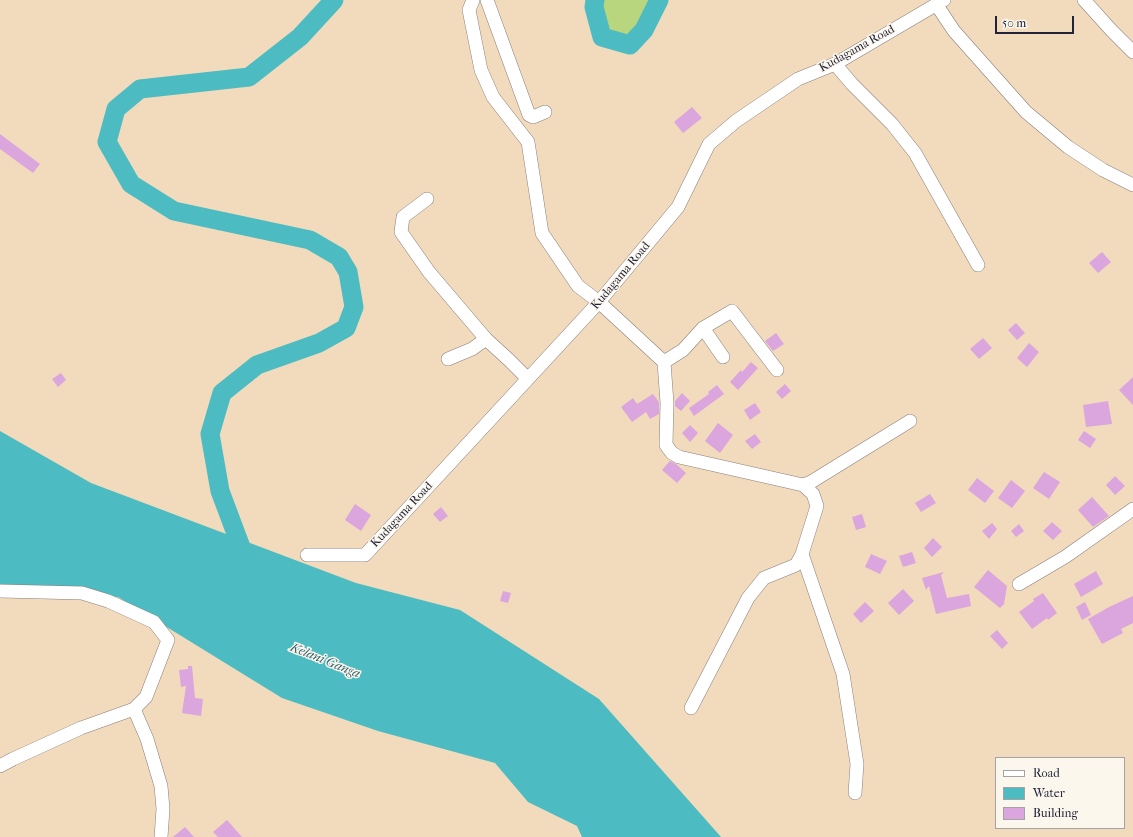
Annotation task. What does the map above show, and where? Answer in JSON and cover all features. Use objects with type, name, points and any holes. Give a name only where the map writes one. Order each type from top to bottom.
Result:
[{"type":"street","points":[[473,0],[469,10],[481,70],[493,97],[528,142],[542,233],[578,286],[599,302],[664,362],[667,403],[666,446],[672,453],[679,457],[803,485],[812,494],[817,506],[802,554],[796,565],[764,578],[748,598],[691,708]]},
{"type":"street","points":[[487,0],[529,115],[533,117],[545,112]]},
{"type":"street","points":[[1084,0],[1133,52]]},
{"type":"street","points":[[940,2],[954,31],[1026,112],[1068,147],[1103,170],[1133,185]]},
{"type":"street","name":"Kudagama Road","points":[[307,555],[365,555],[599,302],[678,207],[709,144],[736,121],[798,79],[835,64],[940,2]]},
{"type":"street","points":[[835,64],[852,84],[892,124],[914,153],[978,265]]},
{"type":"street","points":[[427,199],[403,217],[401,232],[429,272],[486,339],[528,379]]},
{"type":"street","points":[[664,362],[683,350],[703,328],[732,311],[777,370]]},
{"type":"street","points":[[703,328],[723,357]]},
{"type":"street","points":[[448,359],[472,349],[486,339]]},
{"type":"street","points":[[803,485],[811,482],[910,421]]},
{"type":"street","points":[[1019,584],[1065,557],[1133,509]]},
{"type":"street","points":[[802,554],[843,674],[857,764],[856,794]]},
{"type":"street","points":[[0,591],[82,593],[108,601],[154,622],[168,640],[146,697],[134,709],[81,728],[0,766]]},
{"type":"street","points":[[134,709],[147,739],[161,786],[163,809],[161,837]]},
{"type":"green space","points":[[602,0],[652,0],[639,26],[628,38],[608,32],[600,7]]},
{"type":"water","name":"Kelani Ganga","points":[[0,431],[91,483],[356,583],[460,610],[599,699],[721,837],[582,837],[577,826],[528,802],[495,763],[378,731],[282,698],[118,597],[7,595],[0,590]]},
{"type":"building","points":[[692,107],[702,118],[683,133],[674,122]]},
{"type":"building","points":[[0,134],[40,164],[33,173],[0,149]]},
{"type":"building","points":[[1102,252],[1111,262],[1098,273],[1089,263]]},
{"type":"building","points":[[1016,323],[1025,333],[1017,340],[1008,330]]},
{"type":"building","points":[[776,333],[784,344],[773,351],[765,341]]},
{"type":"building","points":[[983,338],[992,348],[979,359],[970,349]]},
{"type":"building","points":[[1029,343],[1039,352],[1027,367],[1017,358]]},
{"type":"building","points":[[751,362],[758,368],[738,390],[730,382]]},
{"type":"building","points":[[61,373],[66,380],[58,387],[52,379]]},
{"type":"building","points":[[1133,377],[1133,405],[1119,390]]},
{"type":"building","points":[[785,384],[791,391],[782,399],[776,392]]},
{"type":"building","points":[[717,385],[724,394],[694,416],[689,408],[709,394],[708,392]]},
{"type":"building","points":[[682,393],[690,401],[681,411],[675,406],[675,401]]},
{"type":"building","points":[[653,394],[659,402],[659,414],[650,419],[646,412],[632,422],[621,407],[633,398],[637,404]]},
{"type":"building","points":[[1108,401],[1112,424],[1086,427],[1083,405]]},
{"type":"building","points":[[755,403],[761,412],[750,420],[744,410]]},
{"type":"building","points":[[718,423],[733,435],[720,453],[705,441]]},
{"type":"building","points":[[690,425],[698,433],[690,442],[682,433]]},
{"type":"building","points":[[1084,431],[1096,439],[1090,448],[1078,440]]},
{"type":"building","points":[[755,434],[761,442],[752,449],[745,441]]},
{"type":"building","points":[[670,461],[686,473],[677,483],[662,470]]},
{"type":"building","points":[[1044,472],[1060,482],[1049,499],[1033,488]]},
{"type":"building","points":[[1115,476],[1125,486],[1115,495],[1106,485]]},
{"type":"building","points":[[977,478],[994,491],[985,503],[968,490]]},
{"type":"building","points":[[1011,480],[1025,491],[1012,508],[998,498]]},
{"type":"building","points":[[930,494],[936,503],[921,512],[915,503]]},
{"type":"building","points":[[1092,497],[1109,516],[1093,527],[1078,510]]},
{"type":"building","points":[[355,504],[371,515],[361,531],[345,520]]},
{"type":"building","points":[[441,507],[448,516],[440,522],[433,514]]},
{"type":"building","points":[[862,514],[866,527],[856,530],[852,517]]},
{"type":"building","points":[[1052,522],[1062,531],[1053,540],[1043,531]]},
{"type":"building","points":[[992,523],[997,529],[989,539],[982,531]]},
{"type":"building","points":[[1019,524],[1024,531],[1016,537],[1011,531]]},
{"type":"building","points":[[933,538],[942,547],[932,557],[924,548]]},
{"type":"building","points":[[912,552],[916,563],[903,567],[899,556]]},
{"type":"building","points":[[871,554],[887,561],[880,574],[865,567]]},
{"type":"building","points":[[988,570],[1007,586],[1004,604],[1000,608],[974,587]]},
{"type":"building","points":[[1096,571],[1103,584],[1081,597],[1074,584]]},
{"type":"building","points":[[944,572],[941,575],[947,598],[969,594],[971,606],[936,614],[929,586],[926,590],[922,578]]},
{"type":"building","points":[[903,589],[914,601],[899,615],[888,603]]},
{"type":"building","points":[[503,591],[511,593],[508,603],[500,601]]},
{"type":"building","points":[[1043,593],[1057,613],[1032,629],[1019,612],[1034,601],[1033,599]]},
{"type":"building","points":[[1133,596],[1133,623],[1121,629],[1123,633],[1102,644],[1088,619]]},
{"type":"building","points":[[865,602],[874,611],[861,623],[853,614]]},
{"type":"building","points":[[1085,602],[1091,615],[1082,620],[1076,607]]},
{"type":"building","points":[[997,630],[1008,643],[1002,649],[990,636]]},
{"type":"building","points":[[188,666],[192,666],[195,698],[203,699],[201,716],[182,713],[186,686],[181,687],[179,670],[188,669]]},
{"type":"building","points":[[227,820],[242,837],[218,837],[213,832]]},
{"type":"building","points":[[185,827],[194,837],[173,837]]},
{"type":"waterway","points":[[247,563],[220,491],[210,434],[222,393],[257,365],[319,343],[346,328],[354,307],[348,272],[339,257],[310,240],[174,211],[131,184],[107,142],[116,109],[140,89],[249,77],[300,37],[334,0]]},
{"type":"waterway","points":[[595,0],[594,7],[602,37],[630,45],[644,30],[659,0]]}]
